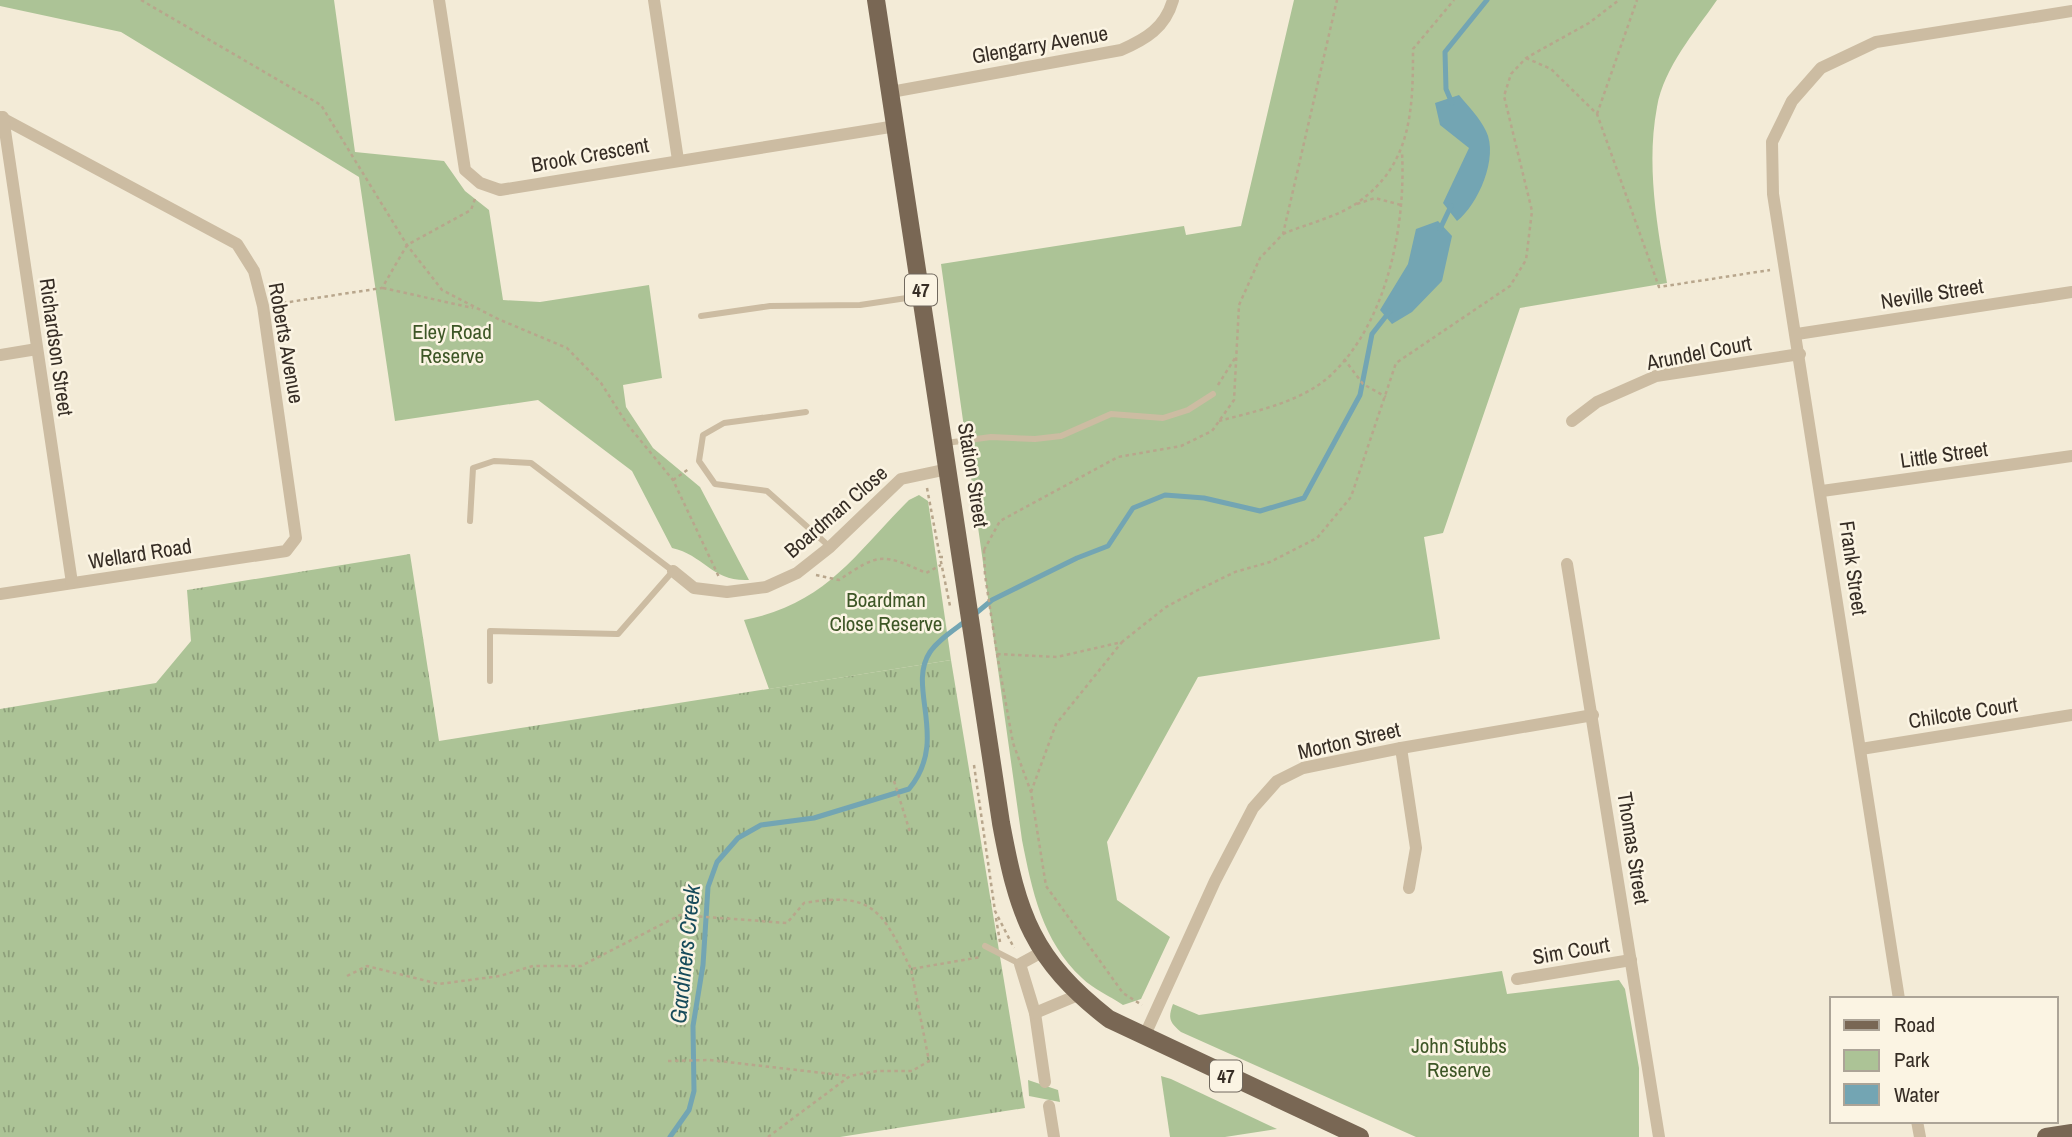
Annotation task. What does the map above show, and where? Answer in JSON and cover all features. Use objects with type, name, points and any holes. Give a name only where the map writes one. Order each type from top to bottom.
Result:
[{"type":"main road","name":"Station Street","points":[[876,0],[1012,879],[1030,931],[1042,953],[1078,995],[1108,1019],[1360,1137]]},
{"type":"main road","name":"Station Street","points":[[1309,1115],[1336,1137]]},
{"type":"main road","points":[[2046,1137],[2072,1133]]},
{"type":"street","points":[[439,0],[465,170],[480,183]]},
{"type":"street","points":[[654,0],[678,160]]},
{"type":"street","name":"Glengarry Avenue","points":[[891,92],[1121,50],[1151,36],[1170,11],[1173,0]]},
{"type":"street","name":"Frank Street","points":[[1899,997],[1822,491],[1773,194],[1772,142],[1792,101],[1821,68],[1876,42],[2072,11]]},
{"type":"street","name":"Roberts Avenue","points":[[1,117],[237,244],[254,271],[262,306],[296,538],[286,551]]},
{"type":"street","name":"Richardson Street","points":[[1,117],[72,583]]},
{"type":"street","name":"Brook Crescent","points":[[480,183],[500,190],[896,126]]},
{"type":"street","name":"Neville Street","points":[[1797,334],[2072,292]]},
{"type":"street","points":[[0,355],[37,349]]},
{"type":"street","name":"Arundel Court","points":[[1572,421],[1597,402],[1656,376],[1800,354]]},
{"type":"street","name":"Little Street","points":[[1822,491],[2072,456]]},
{"type":"street","name":"Boardman Close","points":[[673,571],[694,588],[727,592],[766,587],[797,573],[830,547],[901,479],[948,469]]},
{"type":"street","name":"Wellard Road","points":[[0,594],[286,551]]},
{"type":"street","name":"Thomas Street","points":[[1567,564],[1659,1137]]},
{"type":"street","name":"Morton Street","points":[[1144,1037],[1253,808],[1277,781],[1303,768],[1592,715]]},
{"type":"street","name":"Chilcote Court","points":[[1861,749],[2072,715]]},
{"type":"street","points":[[1401,748],[1416,848],[1409,887]]},
{"type":"street","points":[[1042,953],[1020,964],[1035,1013],[1045,1082]]},
{"type":"street","name":"Sim Court","points":[[1517,979],[1631,960]]},
{"type":"street","points":[[1035,1013],[1078,995]]},
{"type":"street","points":[[1049,1106],[1054,1137]]},
{"type":"lane","points":[[702,316],[770,306],[860,305],[922,295]]},
{"type":"lane","points":[[944,444],[991,437],[1035,439],[1061,436],[1111,414],[1163,418],[1188,410],[1213,394]]},
{"type":"lane","points":[[806,412],[724,423],[703,435],[699,461],[715,484],[766,491],[830,547]]},
{"type":"lane","points":[[470,521],[474,468],[494,461],[531,463],[673,571],[618,634],[491,631],[490,681]]},
{"type":"lane","points":[[985,946],[1020,964]]},
{"type":"path","points":[[141,0],[321,106],[407,244],[442,290],[567,348],[601,383],[627,424],[673,480],[700,542],[727,592]]},
{"type":"path","points":[[1283,234],[1337,0]]},
{"type":"path","points":[[1219,421],[1291,399],[1331,376],[1378,306],[1398,241],[1402,152],[1413,107],[1413,49],[1454,0]]},
{"type":"path","points":[[1031,792],[1056,724],[1122,642],[1166,607],[1187,595],[1235,572],[1270,562],[1317,538],[1351,497],[1396,363],[1510,286],[1526,260],[1532,211],[1504,96],[1511,74],[1526,58],[1589,23],[1619,0]]},
{"type":"path","points":[[1597,114],[1637,0]]},
{"type":"path","points":[[1526,58],[1551,69],[1597,114],[1659,288],[1786,267]]},
{"type":"path","points":[[1356,204],[1377,186],[1402,152]]},
{"type":"path","points":[[382,288],[407,244],[471,210],[480,183]]},
{"type":"path","points":[[1154,1014],[1123,993],[1046,886],[1031,792],[1013,743],[994,639],[984,550],[1000,521],[1064,485],[1118,457],[1181,446],[1212,431],[1234,400],[1239,305],[1260,257],[1283,234],[1356,204],[1375,198],[1401,205]]},
{"type":"path","points":[[262,306],[382,288],[479,309]]},
{"type":"path","points":[[1213,394],[1236,355]]},
{"type":"path","points":[[1344,359],[1363,384],[1386,397]]},
{"type":"path","points":[[673,480],[699,461]]},
{"type":"path","points":[[925,474],[940,557]]},
{"type":"path","points":[[797,573],[839,580],[864,563],[884,557],[926,573],[941,565],[948,599]]},
{"type":"path","points":[[997,654],[1057,657],[1122,642]]},
{"type":"path","points":[[894,782],[911,832]]},
{"type":"path","points":[[347,976],[367,966],[439,984],[500,976],[533,966],[581,966],[680,915],[787,923],[804,903],[834,898],[870,905],[892,931],[911,969],[929,1061],[912,1071],[877,1071],[850,1076],[710,1060],[668,1061]]},
{"type":"path","points":[[911,969],[1001,953],[995,911]]},
{"type":"path","points":[[768,1137],[850,1076]]},
{"type":"green space","name":"Eley Road Reserve","points":[[0,0],[334,0],[355,152],[444,161],[465,191],[489,210],[503,300],[540,302],[649,285],[662,378],[623,385],[626,407],[653,448],[700,487],[749,580],[726,577],[683,551],[672,548],[632,471],[538,400],[395,421],[359,177],[121,32],[0,6]]},
{"type":"green space","points":[[1294,0],[1717,0],[1673,64],[1657,107],[1653,173],[1667,283],[1520,308],[1443,533],[1424,537],[1440,639],[1198,677],[1107,842],[1117,900],[1170,937],[1141,999],[1123,1005],[1086,982],[1057,948],[1041,914],[1030,877],[1022,840],[941,264],[1184,226],[1186,235],[1241,226]]},
{"type":"green space","name":"Boardman Close Reserve","points":[[919,495],[928,501],[951,660],[769,689],[744,620],[772,613],[818,590],[837,575],[909,500]]},
{"type":"green space","points":[[410,554],[439,741],[951,660],[1025,1108],[840,1137],[0,1137],[0,709],[156,683],[191,641],[187,590]]},
{"type":"green space","name":"John Stubbs Reserve","points":[[1502,971],[1507,994],[1619,980],[1625,989],[1639,1068],[1639,1137],[1416,1137],[1181,1032],[1170,1016],[1173,1004],[1199,1015]]},
{"type":"green space","points":[[1161,1076],[1277,1129],[1225,1137],[1170,1137]]},
{"type":"green space","points":[[1028,1080],[1058,1090],[1060,1102],[1029,1096]]},
{"type":"water","points":[[1459,95],[1486,131],[1490,154],[1479,192],[1465,214],[1457,221],[1443,203],[1469,148],[1440,125],[1435,103]]},
{"type":"water","points":[[1438,221],[1452,236],[1442,281],[1412,312],[1392,324],[1380,310],[1408,264],[1416,229]]},
{"type":"waterway","name":"Gardiners Creek","points":[[1452,103],[1446,89],[1445,52],[1487,0]]},
{"type":"waterway","name":"Gardiners Creek","points":[[1440,229],[1451,206]]},
{"type":"waterway","name":"Gardiners Creek","points":[[975,614],[992,600],[1077,558],[1108,546],[1133,508],[1165,495],[1204,498],[1260,511],[1304,498],[1360,395],[1372,334],[1390,311]]},
{"type":"waterway","name":"Gardiners Creek","points":[[670,1137],[689,1110],[694,1091],[693,1026],[703,965],[708,887],[717,862],[738,838],[761,825],[814,818],[909,789],[921,770],[926,752],[922,682],[924,666],[934,647],[967,620]]}]
